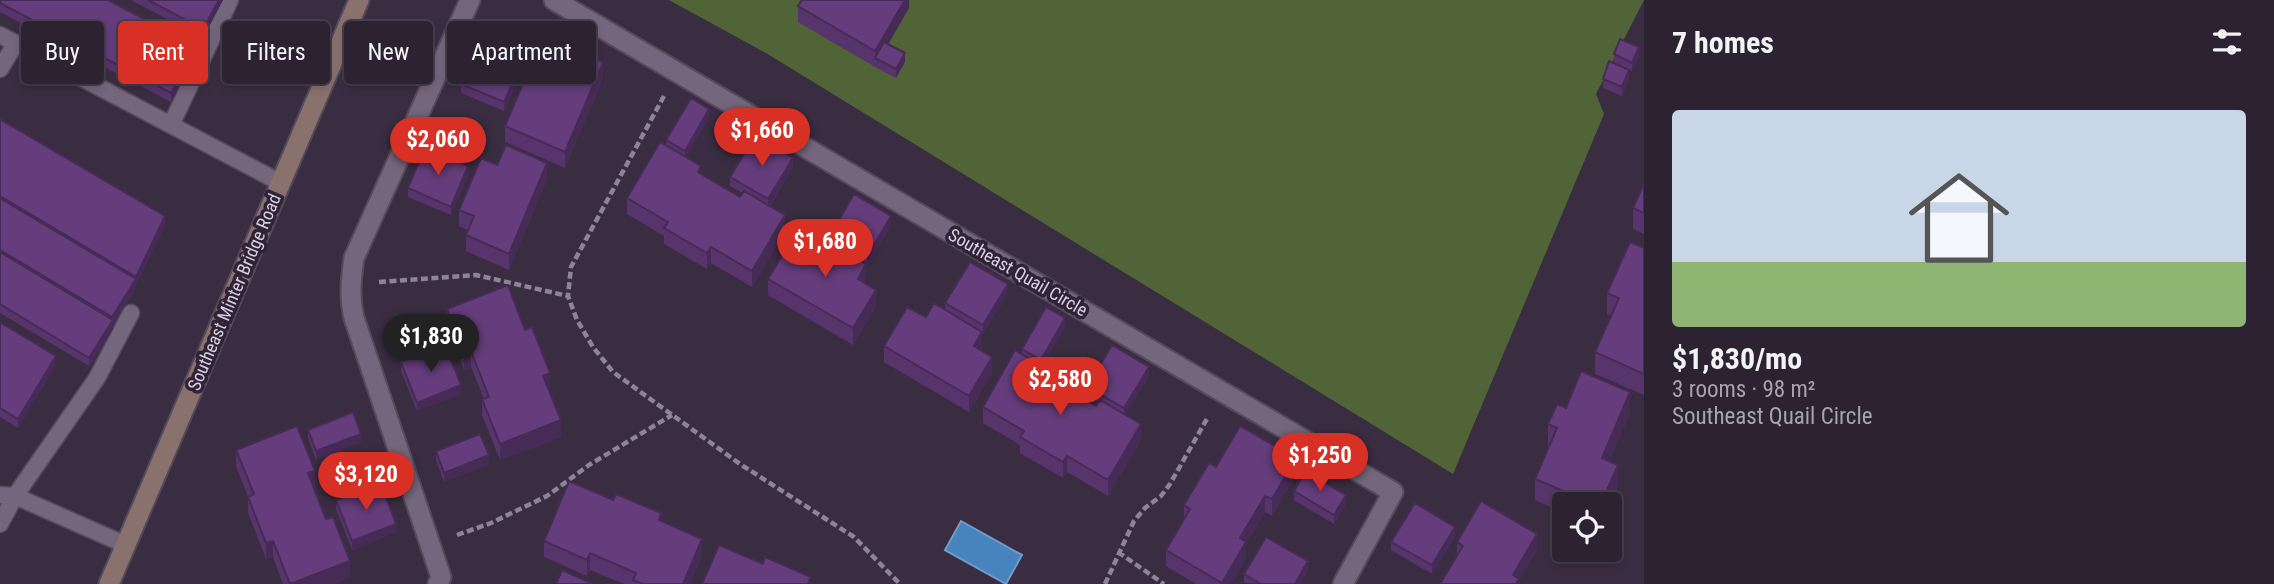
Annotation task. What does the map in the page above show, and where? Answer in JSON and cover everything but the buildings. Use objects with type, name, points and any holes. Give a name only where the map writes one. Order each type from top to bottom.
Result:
[{"type":"main road","name":"Southeast Minter Bridge Road","points":[[109,584],[359,0]]},
{"type":"street","points":[[442,582],[354,318],[350,298],[354,258],[470,0]]},
{"type":"street","name":"Southeast Quail Circle","points":[[554,0],[1393,492],[1343,584]]},
{"type":"lane","points":[[171,125],[230,0]]},
{"type":"lane","points":[[0,35],[281,183]]},
{"type":"lane","points":[[0,69],[16,43]]},
{"type":"lane","points":[[0,524],[7,496],[97,378],[131,313]]},
{"type":"lane","points":[[7,496],[126,545]]},
{"type":"path","points":[[677,72],[571,267],[568,296],[577,320],[593,347],[613,372],[740,464],[854,537],[900,584]]},
{"type":"path","points":[[351,284],[476,275],[568,296]]},
{"type":"path","points":[[1105,584],[1134,522],[1145,508],[1161,496],[1178,472],[1222,391]]},
{"type":"path","points":[[430,545],[491,523],[547,496],[589,465],[672,415]]},
{"type":"path","points":[[1118,552],[1164,584]]},
{"type":"green space","points":[[669,0],[1644,0],[1596,94],[1604,114],[1453,474],[766,53]]},
{"type":"water","points":[[961,521],[1022,555],[1006,584],[945,550]]}]
